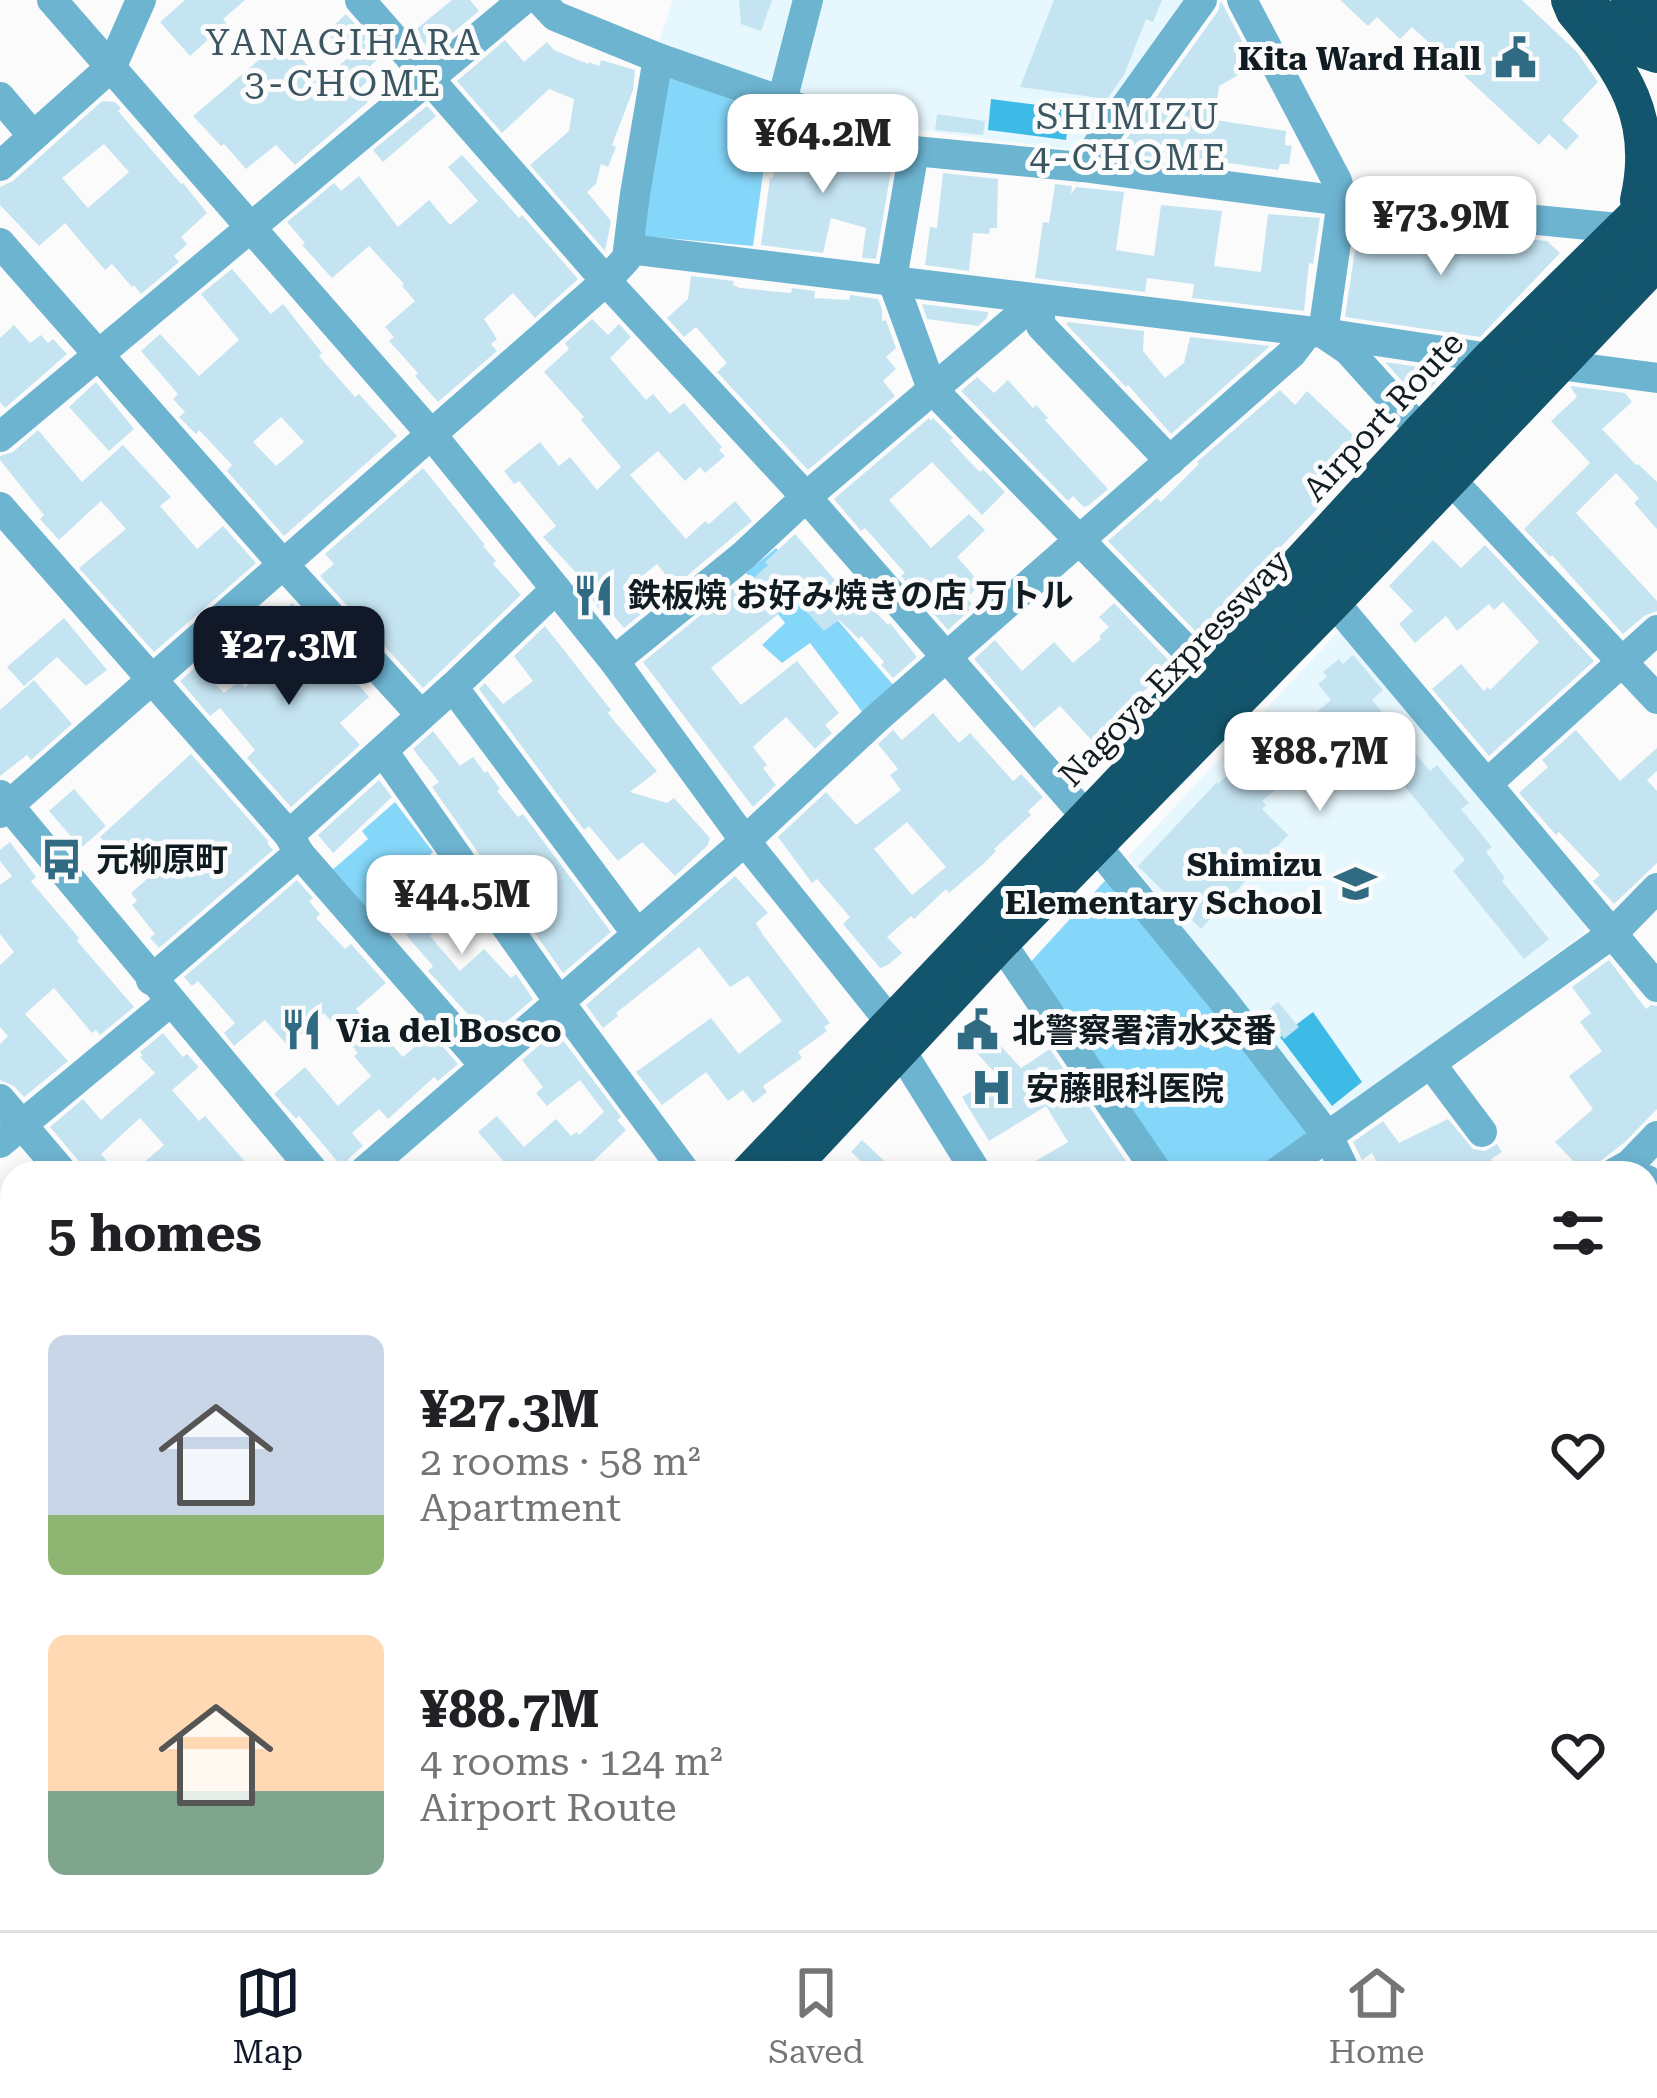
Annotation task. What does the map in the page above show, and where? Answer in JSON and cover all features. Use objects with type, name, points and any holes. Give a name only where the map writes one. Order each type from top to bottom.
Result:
[{"type":"highway","points":[[1352,537],[1365,513],[1609,245],[1643,190],[1650,148],[1642,103],[1630,78],[1569,0]]},
{"type":"highway","points":[[1580,0],[1657,55]]},
{"type":"highway","points":[[1629,0],[1657,22]]},
{"type":"highway","name":"Airport Route","points":[[741,1161],[1490,358],[1648,226],[1657,194]]},
{"type":"highway","points":[[1331,597],[1360,547],[1648,226]]},
{"type":"highway","name":"Nagoya Expressway","points":[[759,1161],[1648,226]]},
{"type":"highway","name":"Nagoya Expressway","points":[[786,1161],[1331,597],[1657,247]]},
{"type":"highway","points":[[797,1161],[1331,597],[1451,480],[1657,262]]},
{"type":"street","points":[[52,0],[431,434],[614,661],[745,842],[883,1013],[970,1161]]},
{"type":"street","points":[[0,166],[112,66],[141,0]]},
{"type":"street","points":[[360,0],[607,281],[806,496],[1076,806]]},
{"type":"street","points":[[0,437],[523,0]]},
{"type":"street","points":[[540,0],[555,16],[658,58],[914,151],[1082,167],[1342,201],[1648,226]]},
{"type":"street","points":[[782,101],[808,0]]},
{"type":"street","points":[[1082,167],[1202,0]]},
{"type":"street","points":[[376,1161],[745,842],[876,718],[1316,332],[1342,201],[1337,182],[1242,0]]},
{"type":"street","points":[[305,1161],[3,804],[152,680],[607,281],[627,258],[658,58]]},
{"type":"street","points":[[0,98],[33,136]]},
{"type":"street","points":[[914,151],[892,279],[932,388],[1203,667]]},
{"type":"street","points":[[0,243],[421,715]]},
{"type":"street","points":[[628,249],[1316,332],[1490,358]]},
{"type":"street","points":[[614,661],[743,556],[806,496],[1038,300]]},
{"type":"street","points":[[1038,300],[1041,326],[1170,460]]},
{"type":"street","points":[[1316,332],[1348,350],[1421,431]]},
{"type":"street","points":[[1559,365],[1657,378]]},
{"type":"street","points":[[1451,480],[1657,699]]},
{"type":"street","points":[[0,507],[485,1066]]},
{"type":"street","points":[[11,1134],[161,991],[382,751],[556,589]]},
{"type":"street","points":[[1331,597],[1657,987]]},
{"type":"street","points":[[1488,784],[1657,630]]},
{"type":"street","points":[[453,687],[637,934]]},
{"type":"street","points":[[382,751],[677,1161]]},
{"type":"street","points":[[1097,847],[1222,999],[1329,1138],[1340,1161]]},
{"type":"street","points":[[1294,1161],[1612,934],[1657,888]]},
{"type":"street","points":[[1001,944],[1150,1161]]},
{"type":"street","points":[[1431,1064],[1482,1132]]},
{"type":"street","points":[[0,1099],[11,1134],[47,1161]]},
{"type":"street","points":[[1640,1161],[1657,1136]]},
{"type":"shaded area","points":[[673,0],[798,0],[777,84],[657,47]]},
{"type":"shaded area","points":[[821,0],[1183,0],[1084,145],[1074,150],[896,127],[802,94],[799,88]]},
{"type":"shaded area","points":[[664,72],[771,116],[753,246],[643,236]]},
{"type":"shaded area","points":[[991,99],[1070,109],[1066,140],[988,130]]},
{"type":"shaded area","points":[[776,548],[894,686],[863,713],[810,643],[782,663],[762,645],[785,623],[746,573]]},
{"type":"shaded area","name":"Shimizu Elementary School","points":[[1348,633],[1586,910],[1584,933],[1344,1110],[1324,1110],[1128,857],[1336,634]]},
{"type":"shaded area","points":[[395,802],[433,852],[366,912],[330,872],[368,839],[362,831]]},
{"type":"shaded area","points":[[1111,874],[1307,1126],[1304,1143],[1277,1161],[1161,1161],[1027,966]]},
{"type":"shaded area","points":[[1313,1012],[1362,1082],[1332,1106],[1280,1037]]},
{"type":"building","points":[[185,0],[245,0],[190,56],[160,22]]},
{"type":"building","points":[[452,0],[470,0],[479,11],[431,51],[414,31]]},
{"type":"building","points":[[739,0],[772,0],[761,31],[741,24]]},
{"type":"building","points":[[1054,0],[1162,0],[1153,22],[1146,19],[1124,75],[1107,99],[1020,87]]},
{"type":"building","name":"Kita Ward Hall","points":[[1340,0],[1522,0],[1577,52],[1598,82],[1562,120],[1579,136],[1566,150],[1549,134],[1539,145],[1412,27],[1400,39],[1377,17],[1368,26]]},
{"type":"building","points":[[1221,1],[1255,66],[1219,86],[1215,120],[1286,131],[1285,145],[1292,146],[1289,164],[1280,164],[1278,170],[1145,156],[1124,142]]},
{"type":"building","points":[[346,14],[368,38],[363,42],[378,59],[364,72],[370,79],[358,90],[368,102],[295,165],[276,145],[246,169],[193,116],[280,42],[287,49],[291,45],[320,81],[348,58],[326,33]]},
{"type":"building","points":[[505,40],[524,62],[547,42],[554,50],[588,64],[599,66],[601,60],[635,70],[633,90],[612,145],[616,147],[608,167],[601,164],[596,184],[587,192],[611,221],[605,251],[530,165],[569,131],[574,99],[549,89],[502,133],[457,81]]},
{"type":"building","points":[[102,101],[115,102],[207,213],[181,237],[187,244],[174,256],[179,262],[141,294],[112,264],[105,270],[65,223],[39,246],[0,205],[0,187],[13,181]],"holes":[[[104,144],[129,172],[88,208],[62,178]]]},
{"type":"building","points":[[427,106],[436,116],[383,162],[373,150]]},
{"type":"building","points":[[937,114],[985,121],[983,135],[935,130]]},
{"type":"building","points":[[782,132],[812,138],[811,146],[849,154],[850,150],[892,165],[876,259],[862,258],[866,228],[831,218],[823,253],[761,245]]},
{"type":"building","points":[[462,155],[578,279],[535,318],[513,293],[484,319],[497,339],[491,344],[497,351],[438,402],[389,341],[394,337],[385,327],[415,301],[404,284],[369,246],[332,278],[287,222],[334,183],[341,191],[359,176],[398,227],[429,200],[450,225],[478,201],[448,167]]},
{"type":"building","points":[[943,173],[998,179],[997,228],[990,228],[989,234],[973,233],[969,271],[925,265],[930,227],[937,228]]},
{"type":"building","points":[[1055,184],[1072,186],[1071,194],[1076,187],[1124,192],[1116,250],[1154,256],[1161,205],[1222,211],[1214,266],[1261,272],[1268,214],[1320,218],[1304,311],[1192,298],[1194,284],[1147,278],[1145,292],[1035,278],[1043,222],[1049,223]]},
{"type":"building","points":[[1364,224],[1547,241],[1560,253],[1480,337],[1345,317],[1357,237],[1362,238]]},
{"type":"building","points":[[232,269],[271,314],[283,304],[322,353],[319,356],[397,436],[284,536],[227,471],[232,465],[199,430],[196,434],[179,417],[185,412],[173,399],[178,394],[141,351],[160,334],[199,376],[239,340],[201,294]],"holes":[[[281,417],[304,442],[276,466],[253,442]]]},
{"type":"building","points":[[691,276],[734,281],[740,288],[815,291],[814,298],[878,299],[882,321],[886,320],[896,348],[886,357],[896,369],[883,381],[895,396],[808,470],[717,372],[727,363],[696,327],[684,337],[667,318],[688,299]]},
{"type":"building","points":[[922,304],[988,312],[987,318],[978,326],[927,319]]},
{"type":"building","points":[[592,319],[608,335],[619,324],[631,337],[610,358],[646,400],[653,394],[670,414],[684,403],[725,456],[705,473],[700,467],[685,481],[658,451],[630,475],[686,539],[735,501],[752,521],[675,586],[657,564],[627,588],[646,610],[624,628],[608,609],[602,613],[586,592],[591,589],[543,537],[556,526],[519,481],[514,484],[504,471],[540,442],[559,466],[570,457],[597,490],[621,467],[544,372],[569,349],[565,343]]},
{"type":"building","points":[[1067,322],[1144,331],[1143,351],[1165,378],[1184,363],[1190,337],[1270,346],[1171,434]]},
{"type":"building","points":[[14,325],[30,343],[41,335],[48,343],[53,339],[67,354],[5,408],[0,402],[0,338]]},
{"type":"building","points":[[1385,362],[1447,371],[1419,400]]},
{"type":"building","points":[[977,377],[994,393],[1008,380],[1048,418],[1045,420],[1108,489],[1088,506],[1073,496],[1068,501],[961,391]]},
{"type":"building","points":[[96,382],[134,429],[109,451],[69,407]]},
{"type":"building","points":[[1570,386],[1625,393],[1632,402],[1602,429],[1657,482],[1657,529],[1634,503],[1639,498],[1616,473],[1576,513],[1657,601],[1657,611],[1623,634],[1524,529],[1590,463],[1551,421],[1577,397]]},
{"type":"building","points":[[1280,390],[1295,405],[1307,391],[1365,446],[1352,460],[1358,466],[1200,636],[1108,541],[1157,498],[1161,502],[1197,462]]},
{"type":"building","points":[[929,418],[1005,492],[982,515],[932,462],[889,500],[931,548],[969,514],[985,530],[957,557],[981,584],[966,598],[972,604],[970,610],[948,630],[901,576],[905,573],[834,499]]},
{"type":"building","points":[[38,430],[82,482],[123,445],[171,497],[160,506],[197,549],[223,526],[256,563],[154,652],[79,568],[126,529],[101,501],[59,540],[0,460]]},
{"type":"building","points":[[423,468],[521,595],[423,688],[320,576],[334,564],[325,554]]},
{"type":"building","points":[[795,534],[840,586],[850,577],[864,593],[860,596],[917,657],[893,678],[861,636],[859,639],[839,620],[824,631],[796,600],[711,668],[741,705],[797,661],[839,713],[825,725],[832,733],[815,749],[786,717],[753,747],[776,785],[753,807],[643,662],[739,584],[743,588]]},
{"type":"building","points":[[1433,540],[1461,568],[1485,545],[1594,661],[1489,756],[1432,689],[1461,664],[1484,691],[1490,690],[1539,642],[1503,602],[1494,610],[1489,604],[1457,631],[1446,616],[1415,643],[1399,624],[1413,611],[1389,586]]},
{"type":"building","points":[[292,603],[327,641],[319,648],[345,679],[350,675],[369,697],[340,723],[360,745],[291,807],[247,758],[255,750],[220,708],[210,716],[180,681],[198,665],[224,693],[239,681],[245,688],[277,659],[256,635]]},
{"type":"building","points":[[1114,603],[1173,665],[1134,700],[1137,702],[1096,745],[1060,706],[1034,728],[974,659],[995,640],[1022,671],[1054,642],[1073,663],[1101,639],[1109,627],[1099,617]]},
{"type":"building","points":[[64,618],[107,670],[86,686],[57,657],[24,686],[7,667]]},
{"type":"building","points":[[545,626],[657,771],[630,792],[667,803],[674,798],[710,838],[675,876],[642,842],[618,861],[589,826],[584,830],[479,689],[485,683],[503,704],[533,681],[514,656]]},
{"type":"building","points":[[1353,655],[1383,690],[1372,700],[1430,771],[1437,765],[1469,803],[1461,809],[1492,847],[1486,852],[1505,878],[1502,881],[1549,939],[1524,959],[1453,871],[1465,860],[1355,725],[1262,801],[1266,805],[1262,809],[1288,835],[1201,929],[1138,866],[1217,782],[1246,759],[1256,761],[1331,700],[1318,684],[1327,677],[1323,672]]},
{"type":"building","points":[[34,680],[72,724],[31,760],[27,755],[0,776],[0,710]]},
{"type":"building","points":[[933,713],[959,743],[970,733],[1013,781],[1021,774],[1043,797],[982,865],[887,937],[902,953],[880,968],[843,924],[850,917],[817,879],[812,883],[778,837],[826,792],[856,825],[901,790],[890,775],[898,769],[878,744],[893,730],[902,740]],"holes":[[[907,822],[946,867],[912,895],[874,849]]]},
{"type":"building","points":[[1576,730],[1620,781],[1657,748],[1657,771],[1647,780],[1657,791],[1657,863],[1614,904],[1593,881],[1600,875],[1519,793],[1548,767],[1542,760]]},
{"type":"building","points":[[433,731],[460,766],[473,757],[487,771],[497,791],[518,817],[523,814],[611,932],[563,973],[518,909],[524,903],[495,863],[489,868],[432,787],[439,782],[413,749]]},
{"type":"building","points":[[191,754],[273,850],[159,948],[150,938],[155,934],[132,905],[137,901],[131,893],[148,878],[123,849],[116,855],[100,837]]},
{"type":"building","points":[[379,780],[392,797],[333,853],[318,835]]},
{"type":"building","points":[[74,789],[106,826],[81,848],[49,811]]},
{"type":"building","points":[[10,842],[36,877],[33,884],[134,1007],[100,1035],[96,1030],[92,1033],[54,988],[25,1014],[68,1061],[24,1097],[0,1080],[0,1044],[8,1036],[0,1027],[0,965],[14,952],[0,934],[0,885],[12,876],[0,861],[0,850]]},
{"type":"building","points":[[434,857],[445,873],[441,876],[466,904],[430,936],[460,971],[484,949],[511,978],[516,974],[533,999],[489,1037],[428,971],[433,966],[406,935],[414,929],[407,921],[422,908],[404,884]]},
{"type":"building","points":[[735,876],[768,913],[756,923],[763,935],[830,1023],[824,1027],[827,1031],[798,1052],[802,1058],[763,1086],[767,1092],[753,1103],[743,1090],[728,1101],[706,1072],[662,1105],[636,1072],[711,1018],[739,1054],[782,1021],[748,976],[730,987],[699,947],[603,1028],[586,1005]]},
{"type":"building","points":[[297,880],[313,898],[309,901],[320,914],[316,918],[345,949],[351,944],[386,983],[356,1009],[382,1040],[385,1037],[403,1057],[431,1033],[458,1064],[438,1081],[434,1077],[388,1119],[379,1109],[352,1133],[363,1146],[347,1161],[337,1161],[274,1094],[305,1067],[338,1106],[371,1076],[354,1056],[358,1053],[324,1013],[288,1046],[265,1020],[234,1046],[224,1033],[235,1023],[198,981],[192,986],[184,977]]},
{"type":"building","points":[[1609,960],[1646,1009],[1657,1006],[1657,1109],[1600,1161],[1573,1161],[1555,1142],[1593,1109],[1569,1076],[1602,1051],[1580,1022],[1591,1013],[1572,987]]},
{"type":"building","points":[[1278,1002],[1299,1027],[1284,1039],[1260,1016]]},
{"type":"building","points":[[556,1031],[626,1130],[594,1161],[503,1161],[478,1132],[497,1116],[524,1147],[556,1119],[571,1136],[579,1135],[604,1112],[580,1080],[547,1106],[536,1093],[543,1087],[522,1060]]},
{"type":"building","points":[[163,1033],[183,1057],[187,1054],[199,1067],[172,1090],[199,1121],[205,1116],[244,1161],[146,1161],[164,1145],[140,1118],[101,1154],[107,1161],[78,1161],[50,1127],[83,1099],[101,1120],[155,1073],[140,1052]]},
{"type":"building","points":[[990,1034],[1021,1068],[1050,1049],[1126,1161],[1036,1161],[1068,1142],[1046,1106],[989,1141],[962,1097],[998,1076],[973,1049]]},
{"type":"building","points":[[1448,1119],[1473,1149],[1485,1151],[1497,1144],[1502,1152],[1493,1161],[1376,1161],[1372,1153],[1362,1160],[1353,1142],[1383,1121],[1399,1143]]},
{"type":"building","points":[[862,1140],[884,1161],[861,1161],[851,1152]]},
{"type":"place","name":"Kita Ward Hall","points":[[1515,58]]},
{"type":"place","name":"鉄板焼 お好み焼きの店 万トル","points":[[594,595]]},
{"type":"place","name":"元柳原町","points":[[62,859]]},
{"type":"place","name":"Shimizu Elementary School","points":[[1356,883]]},
{"type":"place","name":"Via del Bosco","points":[[302,1030]]},
{"type":"place","name":"北警察署清水交番","points":[[978,1030]]},
{"type":"place","name":"安藤眼科医院","points":[[992,1088]]},
{"type":"district","name":"YANAGIHARA 3-CHOME","points":[[344,64]]},
{"type":"district","name":"SHIMIZU 4-CHOME","points":[[1129,138]]}]
